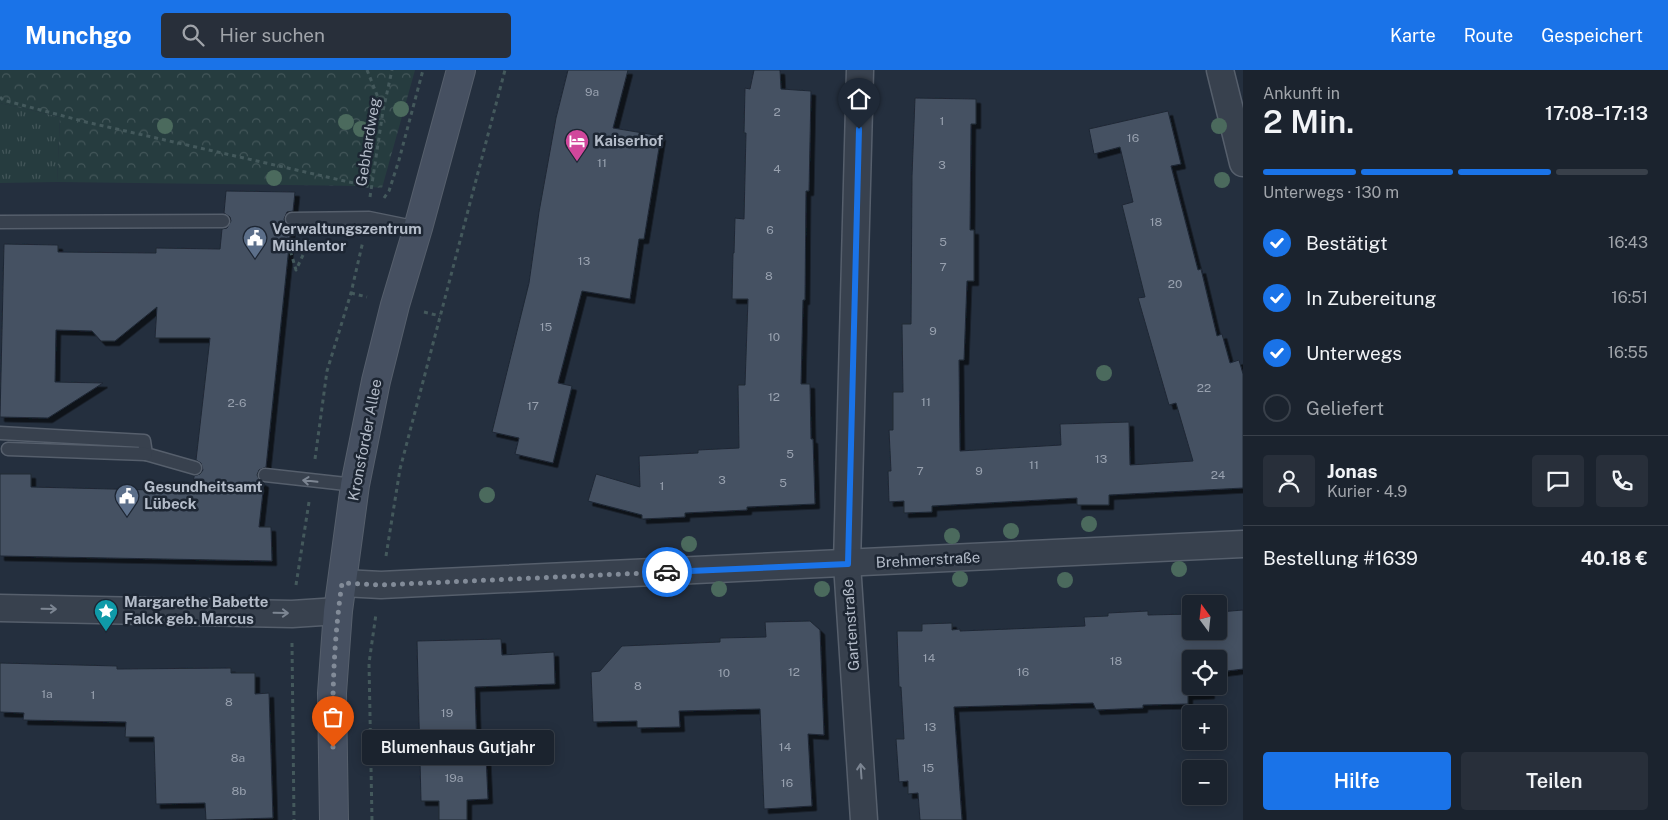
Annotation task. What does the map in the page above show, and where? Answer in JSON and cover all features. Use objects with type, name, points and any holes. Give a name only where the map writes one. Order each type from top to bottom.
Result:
[{"type":"main road","name":"Kronsforder Allee","points":[[334,820],[332,693],[338,611],[355,485],[376,381],[395,305],[461,70]]},
{"type":"street","name":"Gartenstraße","points":[[860,70],[848,564],[864,820]]},
{"type":"street","points":[[1220,70],[1243,163]]},
{"type":"street","name":"Brehmerstraße","points":[[342,583],[381,585],[1243,544]]},
{"type":"street","points":[[0,608],[292,614],[338,611]]},
{"type":"lane","points":[[292,219],[369,218],[418,228]]},
{"type":"lane","points":[[0,222],[223,221]]},
{"type":"lane","points":[[0,433],[144,441],[146,454]]},
{"type":"lane","points":[[8,449],[146,454],[195,468]]},
{"type":"lane","points":[[265,475],[355,485]]},
{"type":"path","points":[[367,70],[383,111]]},
{"type":"path","name":"Gebhardweg","points":[[369,218],[371,187],[383,111],[392,70]]},
{"type":"path","points":[[294,820],[292,614],[327,371],[351,293],[369,218],[389,191],[423,70]]},
{"type":"path","points":[[372,820],[369,663],[400,470],[505,70]]},
{"type":"path","points":[[0,97],[3,100],[86,122],[371,187]]},
{"type":"path","points":[[289,246],[296,270],[319,218]]},
{"type":"green space","points":[[0,70],[415,70],[382,188],[361,186],[57,182],[60,117],[0,103]]},
{"type":"green space","points":[[0,103],[60,117],[57,182],[0,183]]},
{"type":"building","points":[[568,70],[628,70],[613,128],[661,136],[644,239],[639,239],[630,299],[582,291],[558,383],[572,386],[553,463],[515,454],[519,438],[492,432],[529,283],[539,212],[556,118]]},
{"type":"building","points":[[754,70],[780,70],[781,89],[811,91],[809,191],[806,191],[805,300],[803,300],[801,384],[810,384],[815,504],[747,507],[747,510],[685,513],[685,517],[642,519],[642,515],[588,501],[596,474],[640,487],[639,456],[698,453],[698,450],[739,448],[738,385],[745,385],[748,299],[732,299],[733,253],[735,218],[744,219],[745,88],[750,89]]},
{"type":"building","points":[[915,98],[976,99],[976,124],[971,124],[970,230],[974,230],[974,281],[967,281],[964,360],[959,360],[960,451],[1061,445],[1060,424],[1129,422],[1130,465],[1193,461],[1176,403],[1169,405],[1138,298],[1145,297],[1122,205],[1133,202],[1120,147],[1094,154],[1089,129],[1168,111],[1181,164],[1171,166],[1198,270],[1201,269],[1217,336],[1222,334],[1230,363],[1239,360],[1243,374],[1243,488],[1109,495],[1109,505],[1077,505],[1077,498],[932,506],[932,512],[904,513],[904,501],[889,502],[888,471],[891,471],[889,430],[893,430],[893,392],[903,392],[902,324],[911,324],[912,176]]},
{"type":"building","points":[[226,191],[295,192],[293,211],[287,212],[284,219],[285,224],[291,227],[266,467],[259,470],[257,475],[260,481],[264,483],[259,527],[271,527],[272,561],[0,556],[0,474],[31,474],[31,487],[193,491],[194,476],[200,474],[203,470],[201,463],[196,460],[210,338],[155,338],[157,307],[115,341],[101,341],[92,331],[56,330],[55,382],[103,383],[48,418],[0,417],[4,244],[58,245],[58,252],[156,253],[156,248],[220,249],[222,229],[227,228],[231,221],[230,217],[224,213]]},
{"type":"building","points":[[1243,610],[1243,669],[1227,671],[1227,650],[1182,650],[1182,695],[1188,695],[1188,704],[1143,705],[1143,708],[1096,710],[1093,703],[954,707],[962,820],[920,820],[918,793],[908,794],[908,781],[899,782],[896,739],[904,739],[901,687],[899,687],[897,631],[922,631],[922,624],[952,623],[952,630],[960,629],[960,631],[1085,626],[1084,617],[1108,616],[1108,613],[1148,611],[1148,615],[1182,614],[1182,640],[1228,640],[1228,611]]},
{"type":"building","points":[[810,621],[820,630],[824,735],[808,734],[812,806],[764,809],[760,709],[679,711],[680,727],[637,728],[637,721],[593,722],[591,672],[600,671],[622,646],[720,642],[720,638],[766,637],[765,622]]},
{"type":"building","points":[[501,639],[502,655],[554,652],[555,684],[475,687],[477,756],[486,756],[488,799],[467,800],[467,820],[439,820],[439,801],[421,801],[417,641]]},
{"type":"building","points":[[0,663],[117,666],[117,669],[231,668],[231,673],[255,673],[255,694],[269,693],[273,818],[206,820],[205,803],[156,804],[154,737],[125,737],[126,722],[23,720],[24,713],[0,712]]},
{"type":"way so far","points":[[333,747],[332,693],[342,583],[381,585],[667,572]]},
{"type":"place","name":"Kaiserhof","points":[[577,162]]},
{"type":"place","name":"Verwaltungszentrum Mühlentor","points":[[255,259]]},
{"type":"place","name":"Gesundheitsamt Lübeck","points":[[127,517]]},
{"type":"place","name":"Margarethe Babette Falck geb. Marcus","points":[[106,632]]},
{"type":"place","name":"Blumenhaus Gutjahr","points":[[333,747]]},
{"type":"route","points":[[667,572],[848,564],[859,129]]}]
